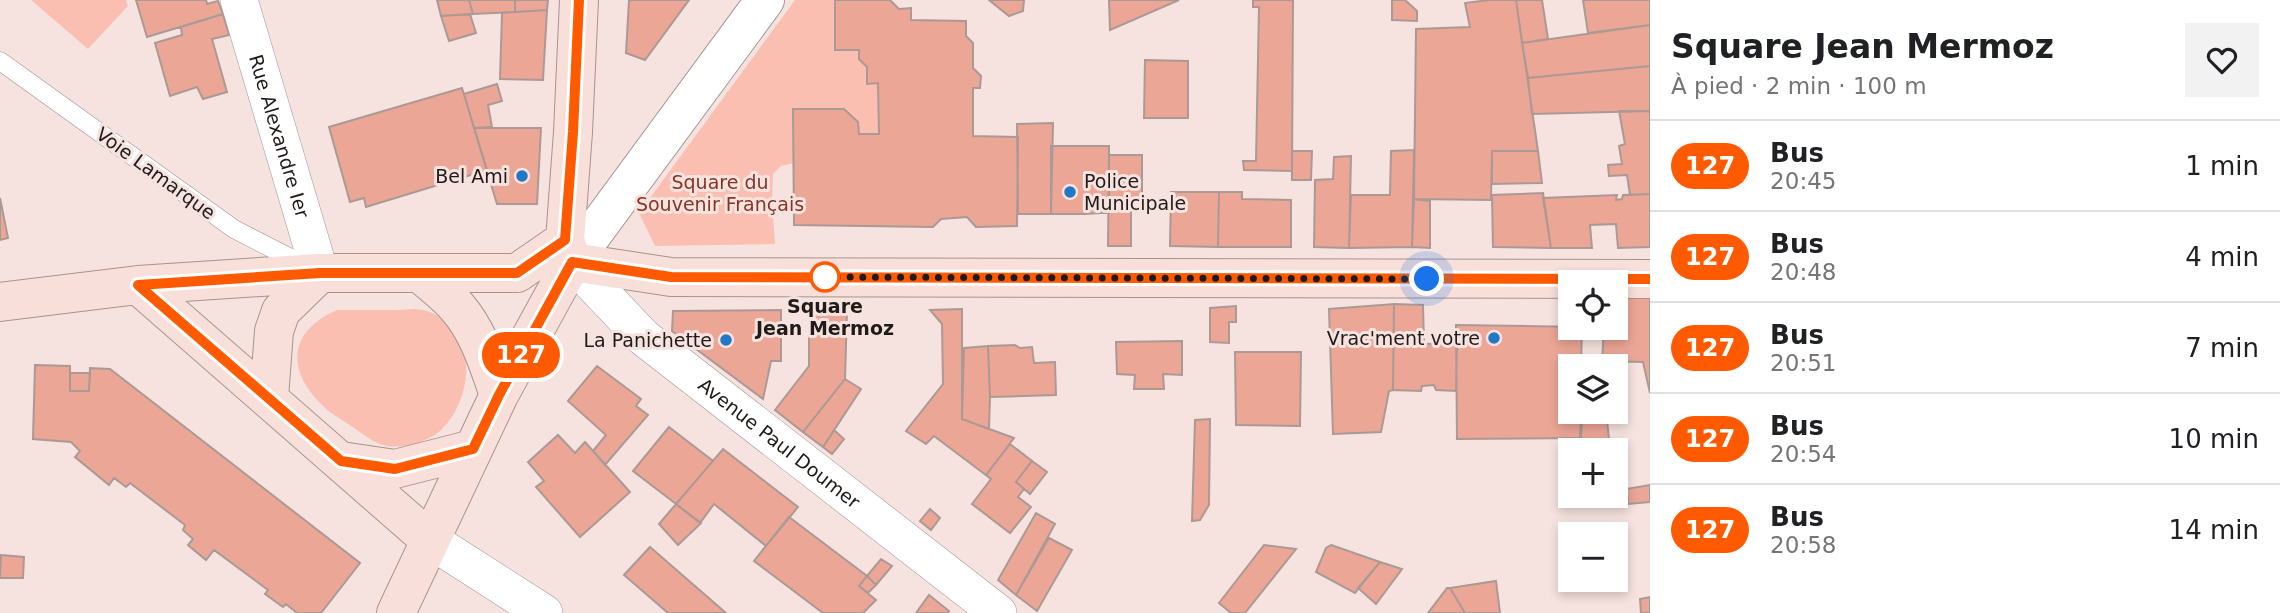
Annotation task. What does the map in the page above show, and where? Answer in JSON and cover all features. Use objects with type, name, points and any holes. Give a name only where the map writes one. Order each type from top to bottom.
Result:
[{"type":"main road","points":[[396,613],[568,251],[579,0]]},
{"type":"main road","points":[[0,302],[138,285],[320,273],[517,273],[568,251],[671,277],[1650,279]]},
{"type":"main road","points":[[269,397],[274,331],[281,311],[320,273]]},
{"type":"main road","points":[[421,274],[456,306],[470,324],[485,355],[499,395]]},
{"type":"main road","points":[[138,285],[269,397],[429,540]]},
{"type":"main road","points":[[341,461],[395,469],[473,449]]},
{"type":"street","name":"Rue Alexandre Ier","points":[[239,0],[320,273]]},
{"type":"street","points":[[568,251],[765,0]]},
{"type":"street","name":"Avenue Paul Doumer","points":[[568,251],[643,337],[998,613]]},
{"type":"street","points":[[429,540],[544,613]]},
{"type":"lane","name":"Voie Lamarque","points":[[0,61],[234,229],[320,273]]},
{"type":"green space","points":[[31,0],[126,0],[128,6],[88,49]]},
{"type":"green space","name":"Square du Souvenir Français","points":[[795,0],[835,0],[835,50],[859,50],[859,59],[867,67],[867,84],[878,83],[879,134],[859,134],[858,122],[844,109],[793,109],[794,163],[781,166],[773,174],[775,244],[655,246],[639,213]]},
{"type":"green space","points":[[420,309],[441,318],[454,330],[466,363],[465,382],[452,417],[440,431],[411,445],[395,447],[380,444],[328,410],[310,391],[298,365],[301,340],[321,319],[337,310]]},
{"type":"building","points":[[136,0],[206,0],[207,4],[218,1],[223,14],[147,37]]},
{"type":"building","points":[[437,0],[469,0],[473,14],[441,16]]},
{"type":"building","points":[[469,0],[515,0],[515,12],[473,14]]},
{"type":"building","points":[[515,0],[548,0],[547,10],[515,12]]},
{"type":"building","points":[[629,0],[689,0],[645,60],[626,53]]},
{"type":"building","points":[[835,0],[890,0],[899,9],[911,8],[911,20],[966,21],[966,36],[973,43],[973,68],[981,76],[980,88],[973,88],[973,136],[1018,137],[1017,226],[976,227],[967,217],[941,219],[933,227],[794,225],[793,109],[844,109],[858,122],[859,134],[879,134],[878,83],[867,84],[867,67],[859,59],[859,50],[835,50]]},
{"type":"building","points":[[989,0],[1024,0],[1023,11],[1009,16]]},
{"type":"building","points":[[1109,0],[1179,0],[1110,30]]},
{"type":"building","points":[[1253,0],[1293,0],[1292,171],[1244,170],[1243,161],[1256,161],[1259,7],[1253,7]]},
{"type":"building","points":[[1392,0],[1405,0],[1417,11],[1417,21],[1392,20]]},
{"type":"building","points":[[1516,0],[1538,151],[1492,151],[1491,200],[1414,199],[1416,29],[1470,27],[1465,3]]},
{"type":"building","points":[[1516,0],[1542,0],[1548,39],[1522,43]]},
{"type":"building","points":[[1583,0],[1650,0],[1650,25],[1588,33]]},
{"type":"building","points":[[547,10],[543,80],[500,79],[502,13]]},
{"type":"building","points":[[223,14],[229,35],[212,39],[227,92],[203,99],[197,87],[170,96],[155,43],[182,35],[181,27]]},
{"type":"building","points":[[470,14],[476,33],[449,41],[441,16]]},
{"type":"building","points":[[1650,25],[1650,66],[1528,78],[1522,43]]},
{"type":"building","points":[[1145,60],[1188,61],[1188,118],[1144,118]]},
{"type":"building","points":[[1650,66],[1650,111],[1532,114],[1528,78]]},
{"type":"building","points":[[497,84],[502,101],[488,105],[492,127],[474,128],[464,94]]},
{"type":"building","points":[[462,88],[487,170],[366,207],[364,198],[350,202],[329,127]]},
{"type":"building","points":[[1619,111],[1650,111],[1650,194],[1630,195],[1627,175],[1609,176],[1608,165],[1622,164],[1619,146],[1625,144]]},
{"type":"building","points":[[1053,123],[1051,214],[1018,214],[1017,124]]},
{"type":"building","points":[[474,128],[541,128],[537,204],[497,204]]},
{"type":"building","points":[[1051,146],[1109,146],[1109,213],[1099,213],[1099,207],[1086,209],[1086,214],[1051,214]]},
{"type":"building","points":[[1414,150],[1412,247],[1349,248],[1351,195],[1390,195],[1391,151]]},
{"type":"building","points":[[1292,151],[1312,151],[1311,180],[1292,180]]},
{"type":"building","points":[[1492,151],[1538,151],[1542,183],[1492,184]]},
{"type":"building","points":[[1109,155],[1142,155],[1142,201],[1131,202],[1131,246],[1108,246]]},
{"type":"building","points":[[1351,156],[1349,248],[1314,247],[1315,180],[1333,179],[1334,157]]},
{"type":"building","points":[[1171,192],[1219,192],[1218,247],[1170,246]]},
{"type":"building","points":[[1219,192],[1242,192],[1242,199],[1291,200],[1291,247],[1218,247]]},
{"type":"building","points":[[1543,193],[1551,248],[1493,247],[1492,195]]},
{"type":"building","points":[[1650,194],[1650,247],[1618,248],[1616,224],[1590,225],[1592,248],[1551,248],[1543,198],[1617,195],[1616,200],[1622,199],[1623,195]]},
{"type":"building","points":[[0,198],[8,238],[0,240]]},
{"type":"building","points":[[1414,199],[1430,201],[1430,248],[1412,247]]},
{"type":"building","points":[[1099,207],[1099,213],[1086,214],[1086,209]]},
{"type":"building","points":[[1650,295],[1650,393],[1643,362],[1628,362],[1628,354],[1602,354],[1603,340],[1628,340],[1628,296]]},
{"type":"building","points":[[1394,304],[1423,305],[1424,344],[1457,343],[1456,391],[1436,390],[1434,385],[1422,386],[1421,391],[1393,390]]},
{"type":"building","points":[[1394,304],[1393,390],[1389,391],[1381,432],[1333,434],[1329,309]]},
{"type":"building","points":[[1236,306],[1236,322],[1229,322],[1229,343],[1210,342],[1210,308]]},
{"type":"building","points":[[962,309],[962,419],[1014,438],[986,475],[934,436],[926,444],[906,431],[943,384],[942,324],[930,310]]},
{"type":"building","points":[[781,310],[781,361],[771,361],[763,399],[672,331],[673,311]]},
{"type":"building","points":[[809,310],[847,310],[845,379],[803,432],[775,410],[809,366]]},
{"type":"building","points":[[1456,325],[1558,327],[1558,340],[1582,340],[1581,354],[1558,354],[1558,424],[1581,424],[1580,438],[1457,439]]},
{"type":"building","points":[[1182,341],[1182,375],[1163,374],[1164,389],[1134,389],[1135,375],[1117,374],[1116,342]]},
{"type":"building","points":[[1015,345],[1020,348],[1032,347],[1034,363],[1055,362],[1056,395],[990,397],[988,346]]},
{"type":"building","points":[[988,346],[989,429],[962,419],[964,348]]},
{"type":"building","points":[[1235,352],[1301,352],[1300,426],[1236,425]]},
{"type":"building","points":[[35,365],[70,366],[70,391],[89,391],[90,368],[110,369],[360,563],[321,613],[297,613],[286,604],[283,607],[265,594],[268,590],[214,550],[206,560],[188,545],[193,539],[183,530],[185,525],[130,483],[126,487],[114,478],[109,485],[75,457],[80,451],[71,442],[33,439]]},
{"type":"building","points":[[597,366],[641,399],[636,406],[648,415],[605,465],[593,451],[606,435],[568,401]]},
{"type":"building","points":[[70,373],[90,373],[89,391],[70,391]]},
{"type":"building","points":[[845,379],[861,389],[823,447],[803,432]]},
{"type":"building","points":[[1210,419],[1209,505],[1200,520],[1192,521],[1195,420]]},
{"type":"building","points":[[1582,424],[1607,424],[1609,438],[1581,438]]},
{"type":"building","points":[[669,427],[713,461],[676,504],[633,471]]},
{"type":"building","points":[[834,430],[844,439],[832,454],[823,447]]},
{"type":"building","points":[[558,435],[575,453],[585,442],[630,492],[580,537],[536,487],[544,481],[528,462]]},
{"type":"building","points":[[1010,444],[1032,461],[1016,482],[1024,489],[1018,497],[1031,507],[1010,533],[972,504],[991,479],[986,475]]},
{"type":"building","points":[[723,449],[798,507],[766,546],[714,504],[700,523],[676,504]]},
{"type":"building","points":[[1032,461],[1047,472],[1030,494],[1016,482]]},
{"type":"building","points":[[1650,485],[1650,502],[1628,504],[1628,489]]},
{"type":"building","points":[[676,504],[701,523],[678,545],[659,524]]},
{"type":"building","points":[[930,509],[940,518],[931,530],[920,521]]},
{"type":"building","points":[[1036,513],[1055,524],[1016,595],[998,580]]},
{"type":"building","points":[[789,517],[867,576],[859,586],[876,600],[863,613],[823,613],[754,561]]},
{"type":"building","points":[[1049,538],[1072,550],[1037,611],[1016,595]]},
{"type":"building","points":[[1264,545],[1296,549],[1245,613],[1231,613],[1219,603]]},
{"type":"building","points":[[1331,545],[1380,562],[1355,593],[1316,572],[1326,548]]},
{"type":"building","points":[[650,547],[726,613],[668,613],[624,575]]},
{"type":"building","points":[[1,555],[24,557],[23,578],[0,578]]},
{"type":"building","points":[[881,559],[892,566],[876,585],[867,576]]},
{"type":"building","points":[[1380,562],[1402,569],[1376,604],[1358,588]]},
{"type":"building","points":[[867,576],[876,585],[868,593],[859,586]]},
{"type":"building","points":[[1496,581],[1500,613],[1465,613],[1450,588]]},
{"type":"building","points":[[1447,588],[1450,588],[1465,613],[1428,613]]},
{"type":"building","points":[[929,595],[949,611],[948,613],[916,613]]},
{"type":"building","points":[[1650,597],[1650,613],[1641,613],[1640,599]]},
{"type":"bus line","name":"127","points":[[579,0],[565,240],[542,258],[517,273],[320,273],[138,285],[341,461],[395,469],[473,449],[499,395],[572,262],[671,277],[1650,279]]},
{"type":"place","name":"Bel Ami","points":[[522,176]]},
{"type":"place","name":"Police Municipale","points":[[1070,192]]},
{"type":"place","name":"Square Jean Mermoz","points":[[825,277]]},
{"type":"place","name":"Vrac'ment votre","points":[[1494,338]]},
{"type":"place","name":"La Panichette","points":[[726,340]]},
{"type":"route","points":[[825,277],[1427,279]]}]
